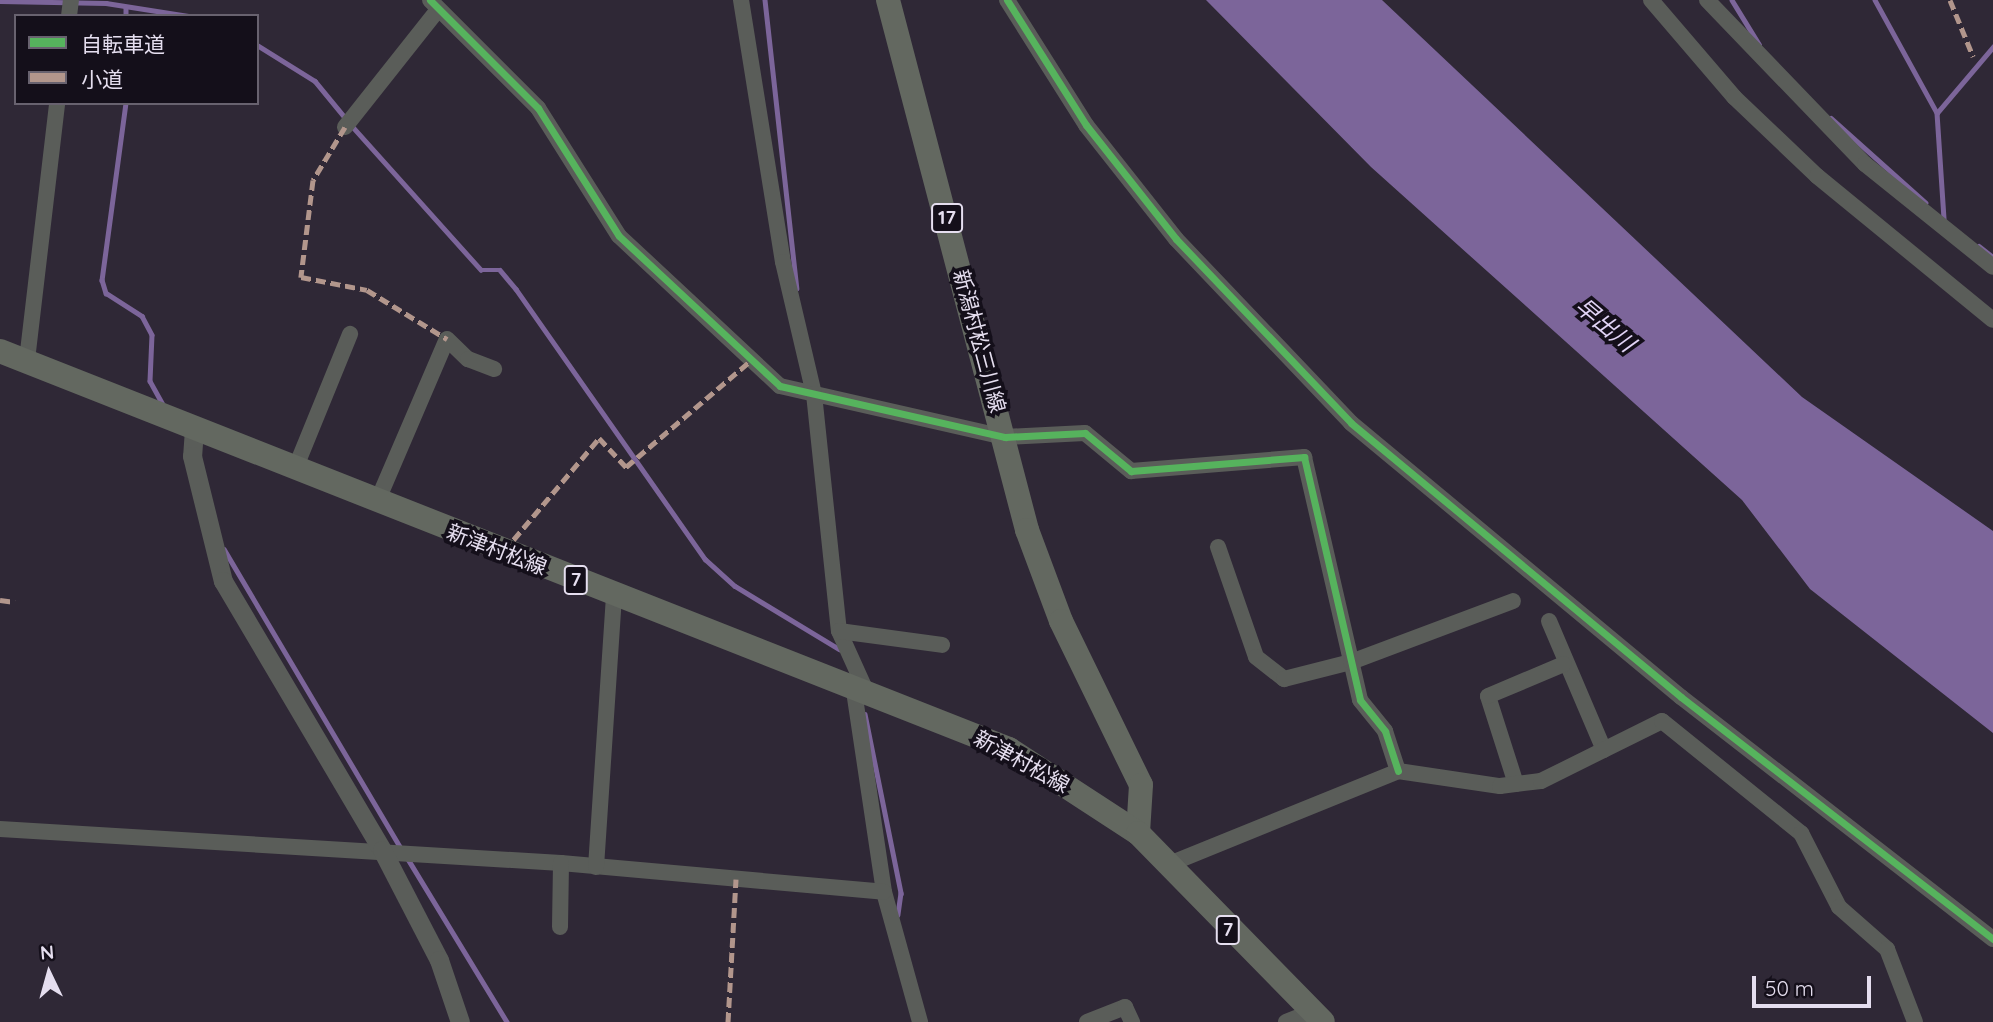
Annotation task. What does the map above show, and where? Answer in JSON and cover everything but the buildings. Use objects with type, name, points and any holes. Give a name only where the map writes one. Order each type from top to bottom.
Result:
[{"type":"main road","name":"新潟村松三川線","points":[[888,0],[1005,437],[1027,530],[1061,621],[1141,785],[1138,833]]},
{"type":"main road","name":"新津村松線","points":[[0,351],[614,596],[1009,748],[1138,833]]},
{"type":"main road","name":"7","points":[[1138,833],[1317,1017]]},
{"type":"street","points":[[741,0],[783,262],[814,394],[839,631],[861,692],[884,892],[920,1022]]},
{"type":"street","points":[[1007,0],[1086,125],[1176,239],[1351,423],[1681,697],[1993,939]]},
{"type":"street","points":[[1651,0],[1734,97],[1816,176],[1993,320]]},
{"type":"street","points":[[1707,0],[1865,164],[1993,267]]},
{"type":"street","points":[[345,127],[434,6],[538,108],[619,236],[749,362],[780,386],[1005,437],[1084,433],[1131,471],[1304,457],[1360,700],[1385,731],[1398,771]]},
{"type":"street","points":[[0,362],[27,360],[57,105]]},
{"type":"street","points":[[295,469],[350,334]]},
{"type":"street","points":[[377,502],[447,339],[468,359],[494,369]]},
{"type":"street","points":[[194,429],[192,456],[223,581],[382,850],[439,960],[460,1022]]},
{"type":"street","points":[[1218,547],[1256,657],[1284,680],[1351,662],[1513,601]]},
{"type":"street","points":[[596,867],[614,596]]},
{"type":"street","points":[[1549,621],[1564,664],[1604,750]]},
{"type":"street","points":[[839,631],[942,645]]},
{"type":"street","points":[[1516,784],[1488,696],[1564,664]]},
{"type":"street","points":[[1167,865],[1398,771],[1516,784],[1541,781],[1662,721],[1801,833],[1839,907],[1887,949],[1915,1022]]},
{"type":"street","points":[[0,829],[382,850],[884,892]]},
{"type":"street","points":[[560,928],[561,863]]},
{"type":"street","points":[[1087,1022],[1125,1007],[1132,1022]]},
{"type":"street","points":[[1286,1022],[1317,1017]]},
{"type":"water","name":"早出川","points":[[1206,0],[1382,0],[1802,397],[1993,531],[1993,733],[1810,589],[1742,500],[1371,167]]},
{"type":"waterway","points":[[765,0],[797,288]]},
{"type":"waterway","points":[[1732,0],[1759,44]]},
{"type":"waterway","points":[[1875,0],[1937,113],[1944,219]]},
{"type":"waterway","points":[[0,1],[106,3],[175,14]]},
{"type":"waterway","points":[[126,7],[126,14]]},
{"type":"waterway","points":[[259,46],[315,81],[347,120]]},
{"type":"waterway","points":[[1937,113],[1993,47]]},
{"type":"waterway","points":[[126,105],[102,280],[106,293],[142,316],[152,335],[150,381],[164,406]]},
{"type":"waterway","points":[[1831,118],[1926,203]]},
{"type":"waterway","points":[[352,126],[481,270],[500,270],[516,289],[705,559],[735,586],[839,649]]},
{"type":"waterway","points":[[1979,246],[1993,257]]},
{"type":"waterway","points":[[224,549],[401,848]]},
{"type":"waterway","points":[[865,714],[901,893],[898,915]]},
{"type":"waterway","points":[[408,859],[507,1022]]},
{"type":"marked path","points":[[1950,0],[1973,56]]},
{"type":"marked path","points":[[345,127],[313,180],[301,277],[367,290],[447,339]]},
{"type":"marked path","points":[[504,551],[599,438],[626,467],[749,362]]},
{"type":"marked path","points":[[0,600],[15,602]]},
{"type":"marked path","points":[[728,1022],[736,879]]},
{"type":"cycle path","points":[[430,0],[538,108],[619,236],[780,386],[1005,437],[1085,433],[1131,471],[1304,457],[1360,700],[1385,731],[1398,771]]},
{"type":"cycle path","points":[[1007,0],[1086,125],[1176,239],[1351,423],[1681,697],[1993,939]]}]
